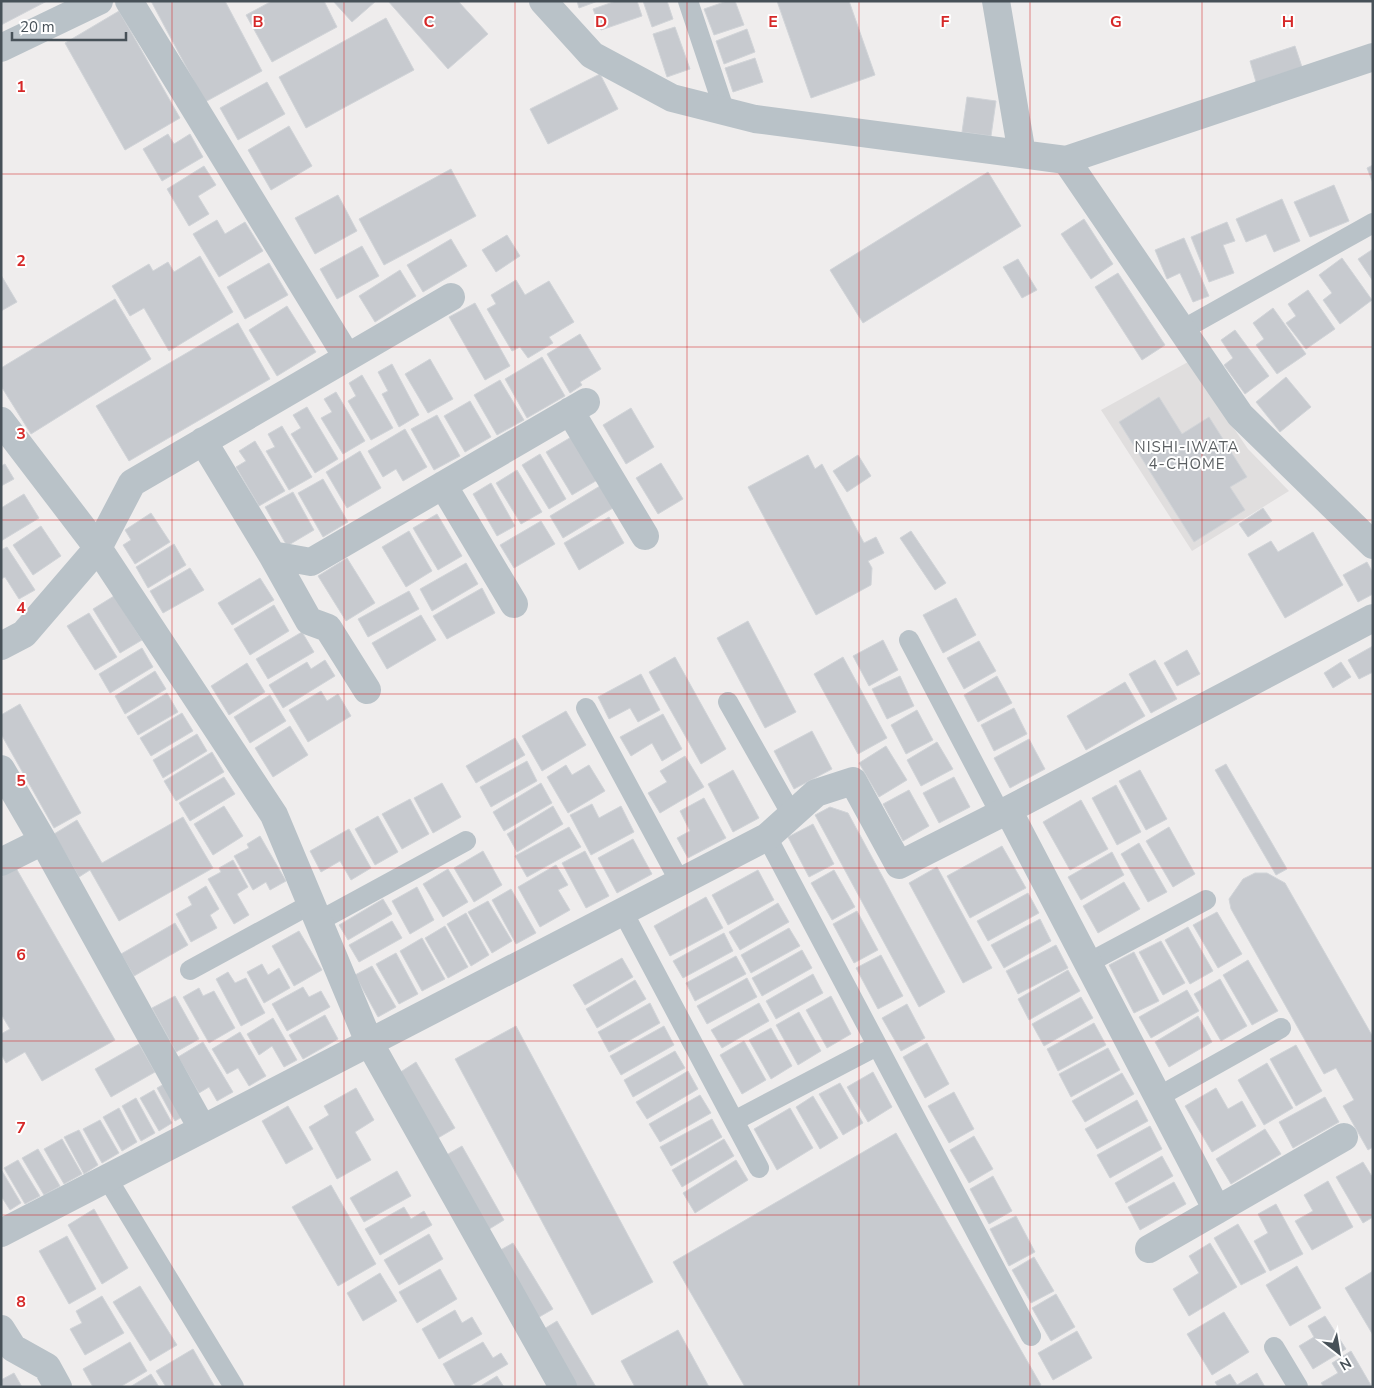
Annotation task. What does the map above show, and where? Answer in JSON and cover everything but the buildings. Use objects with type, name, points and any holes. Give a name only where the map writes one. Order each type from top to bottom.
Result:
[{"type":"street","points":[[1,48],[99,1]]},
{"type":"street","points":[[129,1],[347,357]]},
{"type":"street","points":[[543,1],[592,55],[672,98],[755,119],[1066,160],[1373,56]]},
{"type":"street","points":[[996,1],[1022,154]]},
{"type":"street","points":[[1066,160],[1240,415],[1373,545]]},
{"type":"street","points":[[1,646],[24,634],[98,548],[132,483],[451,297]]},
{"type":"street","points":[[272,555],[311,562],[578,406],[645,536]]},
{"type":"street","points":[[1,422],[98,548],[274,815],[369,1042],[563,1387]]},
{"type":"street","points":[[203,441],[272,555],[309,621],[328,628],[367,690]]},
{"type":"street","points":[[443,485],[514,604]]},
{"type":"street","points":[[1,1233],[767,838],[816,793],[853,781],[899,865],[1004,812],[1373,618]]},
{"type":"street","points":[[1,770],[43,841],[202,1128]]},
{"type":"street","points":[[1004,812],[1088,963],[1217,1210]]},
{"type":"street","points":[[1,862],[43,841]]},
{"type":"street","points":[[1149,1249],[1344,1137]]},
{"type":"street","points":[[5,1344],[47,1367],[58,1387]]},
{"type":"lane","points":[[688,1],[725,112]]},
{"type":"lane","points":[[1182,330],[1373,223]]},
{"type":"lane","points":[[909,640],[1004,812]]},
{"type":"lane","points":[[728,702],[792,815]]},
{"type":"lane","points":[[586,708],[680,882]]},
{"type":"lane","points":[[767,838],[1031,1336]]},
{"type":"lane","points":[[190,970],[466,841]]},
{"type":"lane","points":[[1088,963],[1206,900]]},
{"type":"lane","points":[[623,912],[759,1168]]},
{"type":"lane","points":[[1158,1097],[1281,1028]]},
{"type":"lane","points":[[734,1121],[877,1046]]},
{"type":"lane","points":[[107,1178],[234,1387]]},
{"type":"lane","points":[[1274,1347],[1298,1387]]},
{"type":"shaded area","points":[[1188,362],[1248,449],[1289,491],[1192,551],[1101,410]]},
{"type":"district","name":"NISHI-IWATA 4-CHOME","points":[[1187,456]]}]
